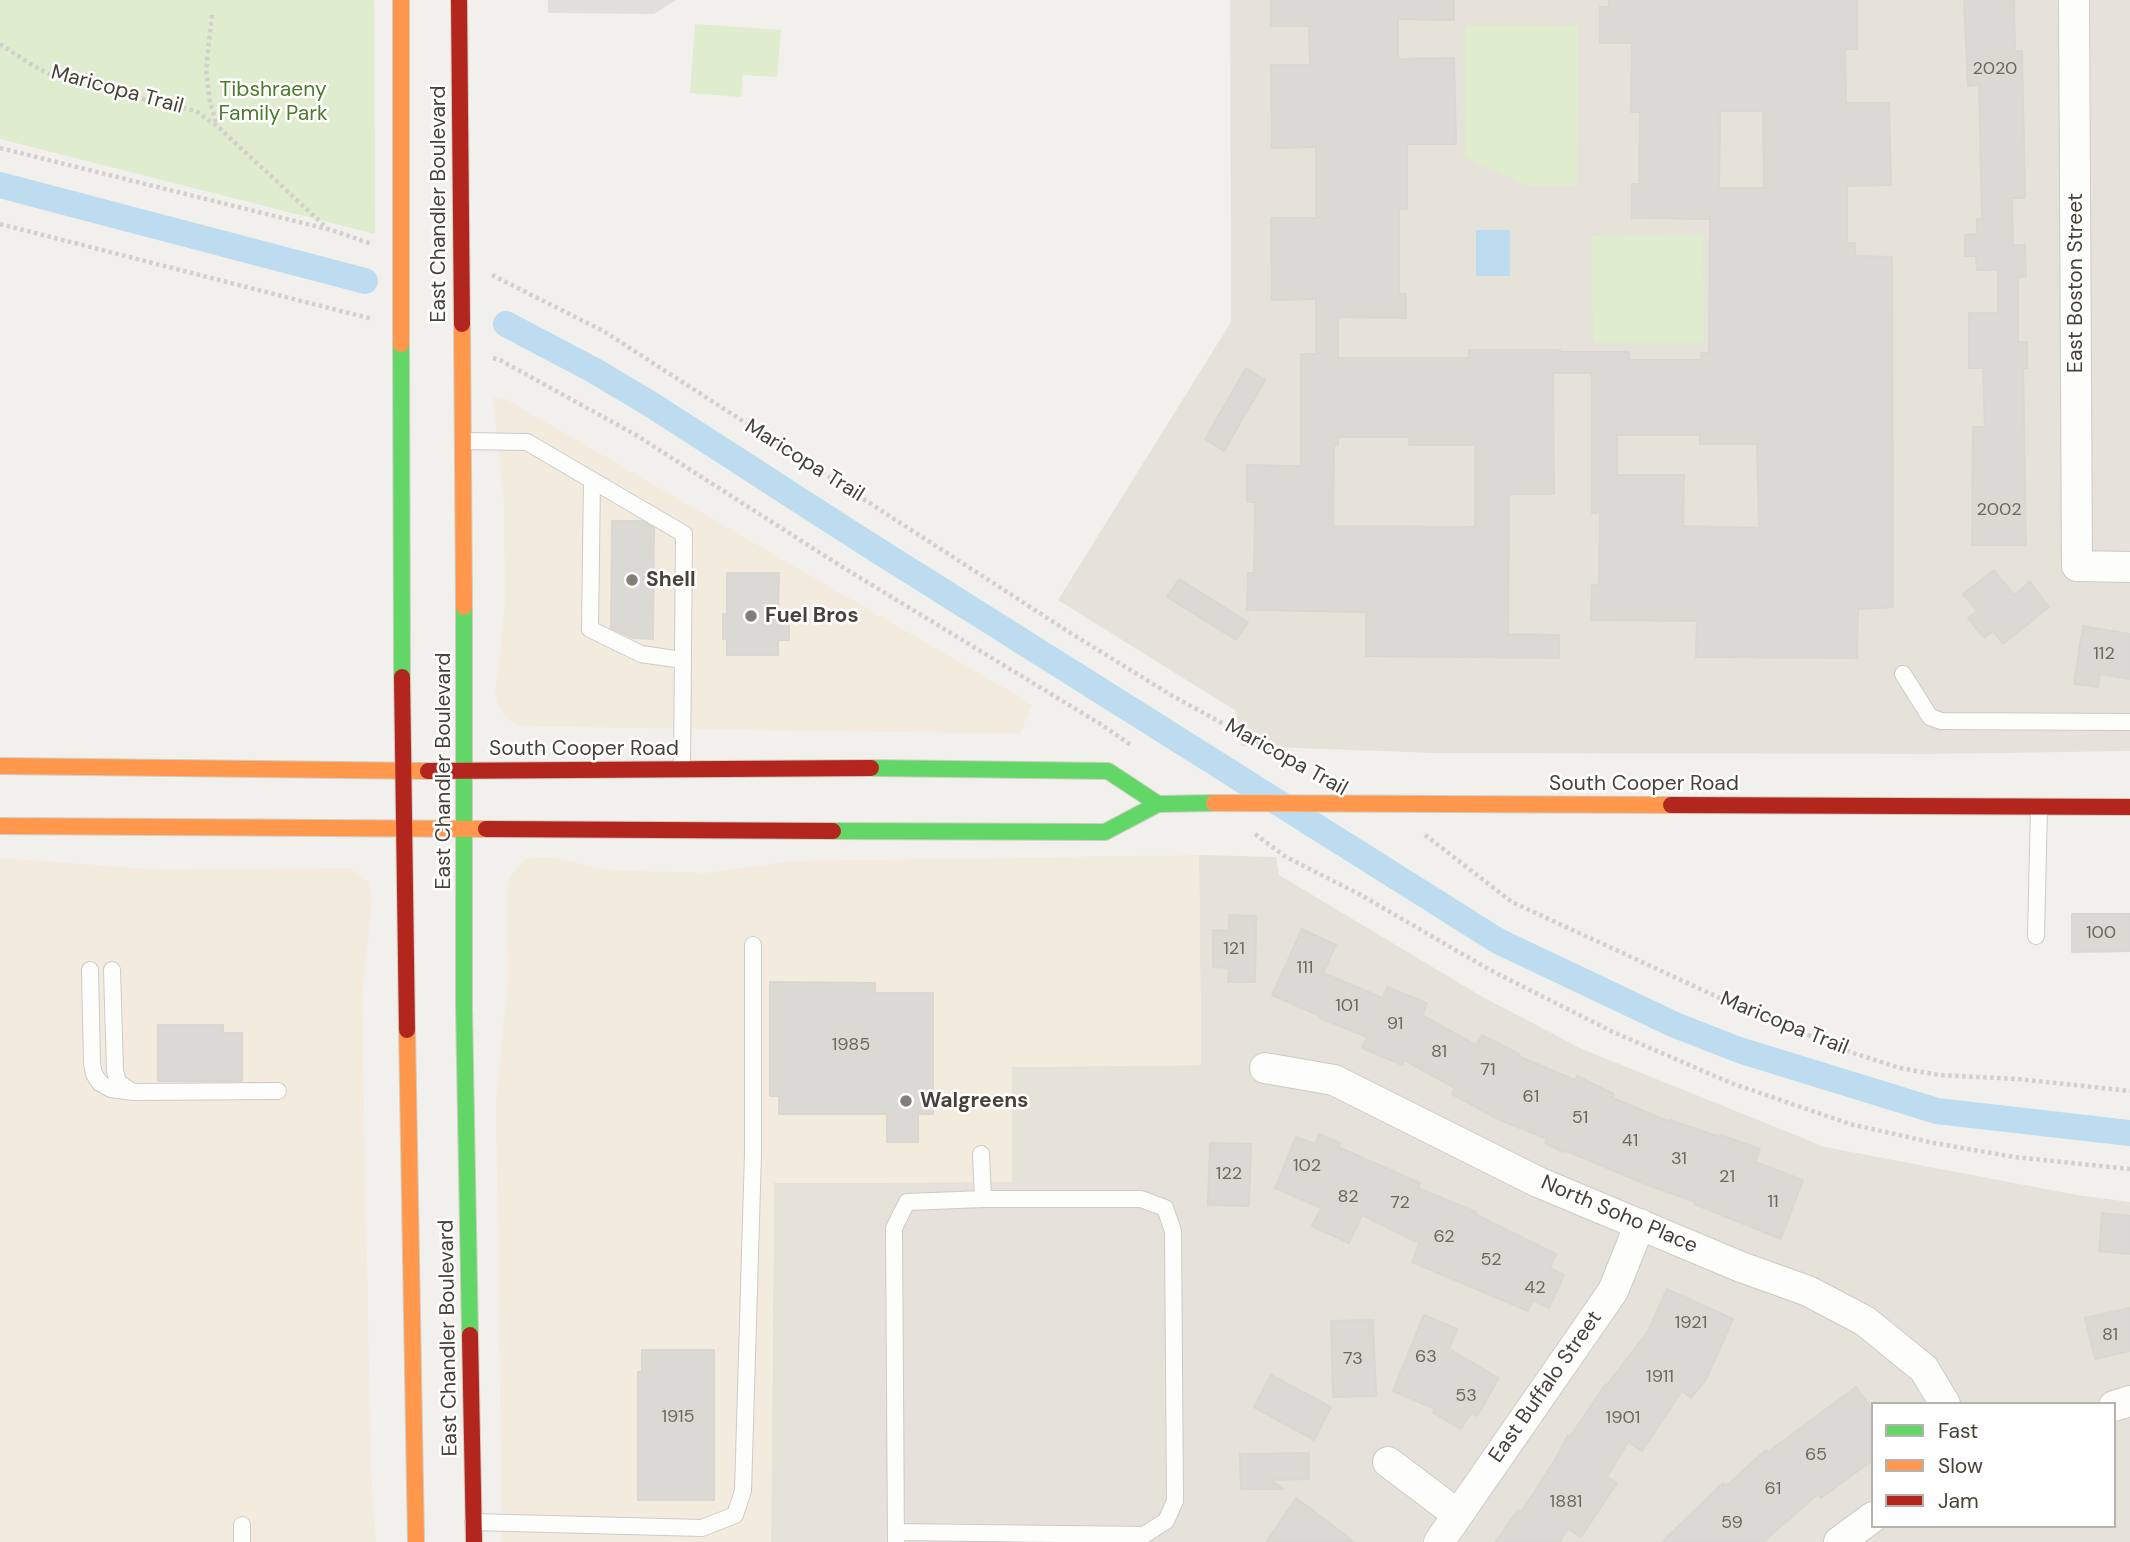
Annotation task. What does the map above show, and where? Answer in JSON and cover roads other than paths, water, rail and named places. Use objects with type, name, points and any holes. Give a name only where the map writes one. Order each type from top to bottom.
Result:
[{"type":"main road","name":"East Chandler Boulevard","points":[[401,0],[403,769],[422,1523],[416,1542]]},
{"type":"main road","name":"East Chandler Boulevard","points":[[459,0],[468,1522],[474,1542]]},
{"type":"main road","name":"South Cooper Road","points":[[0,766],[464,771],[1108,771],[1158,803]]},
{"type":"main road","name":"South Cooper Road","points":[[0,826],[1105,832],[1158,803],[2130,807]]},
{"type":"street","name":"East Boston Street","points":[[2074,0],[2077,566],[2130,567]]},
{"type":"street","name":"North Soho Place","points":[[1265,1068],[1334,1080],[1538,1182],[1741,1267],[1808,1291],[1865,1321],[1924,1369],[1944,1402]]},
{"type":"street","name":"East Buffalo Street","points":[[1439,1542],[1613,1291],[1640,1224]]},
{"type":"street","points":[[1388,1462],[1457,1514]]},
{"type":"street","points":[[1839,1542],[1871,1518]]},
{"type":"lane","points":[[463,441],[527,442],[684,534],[682,769]]},
{"type":"lane","points":[[592,480],[590,629],[641,654],[682,660]]},
{"type":"lane","points":[[1903,674],[1930,716],[1941,721],[2130,722]]},
{"type":"lane","points":[[2036,936],[2039,807]]},
{"type":"lane","points":[[468,1522],[630,1534],[702,1528],[735,1515],[743,1491],[753,1153],[753,945]]},
{"type":"lane","points":[[112,970],[115,1071],[118,1082],[133,1092]]},
{"type":"lane","points":[[90,971],[92,1063],[94,1074],[100,1083],[111,1089],[133,1092],[278,1091]]},
{"type":"lane","points":[[981,1154],[983,1199]]},
{"type":"lane","points":[[1141,1199],[1165,1208],[1173,1231],[1175,1501],[1166,1521],[1144,1535],[896,1537],[894,1228],[907,1202],[1141,1199]]},
{"type":"water","points":[[1476,230],[1510,230],[1510,276],[1476,276]]},
{"type":"waterway","points":[[0,185],[365,281]]},
{"type":"waterway","points":[[506,324],[652,405],[1498,941],[1675,1025],[1739,1050],[1937,1111],[2130,1133]]},
{"type":"place","name":"Shell","points":[[632,580]]},
{"type":"place","name":"Fuel Bros","points":[[751,616]]},
{"type":"place","name":"Walgreens","points":[[906,1101]]},
{"type":"park label","name":"Tibshraeny Family Park","points":[[273,102]]}]
